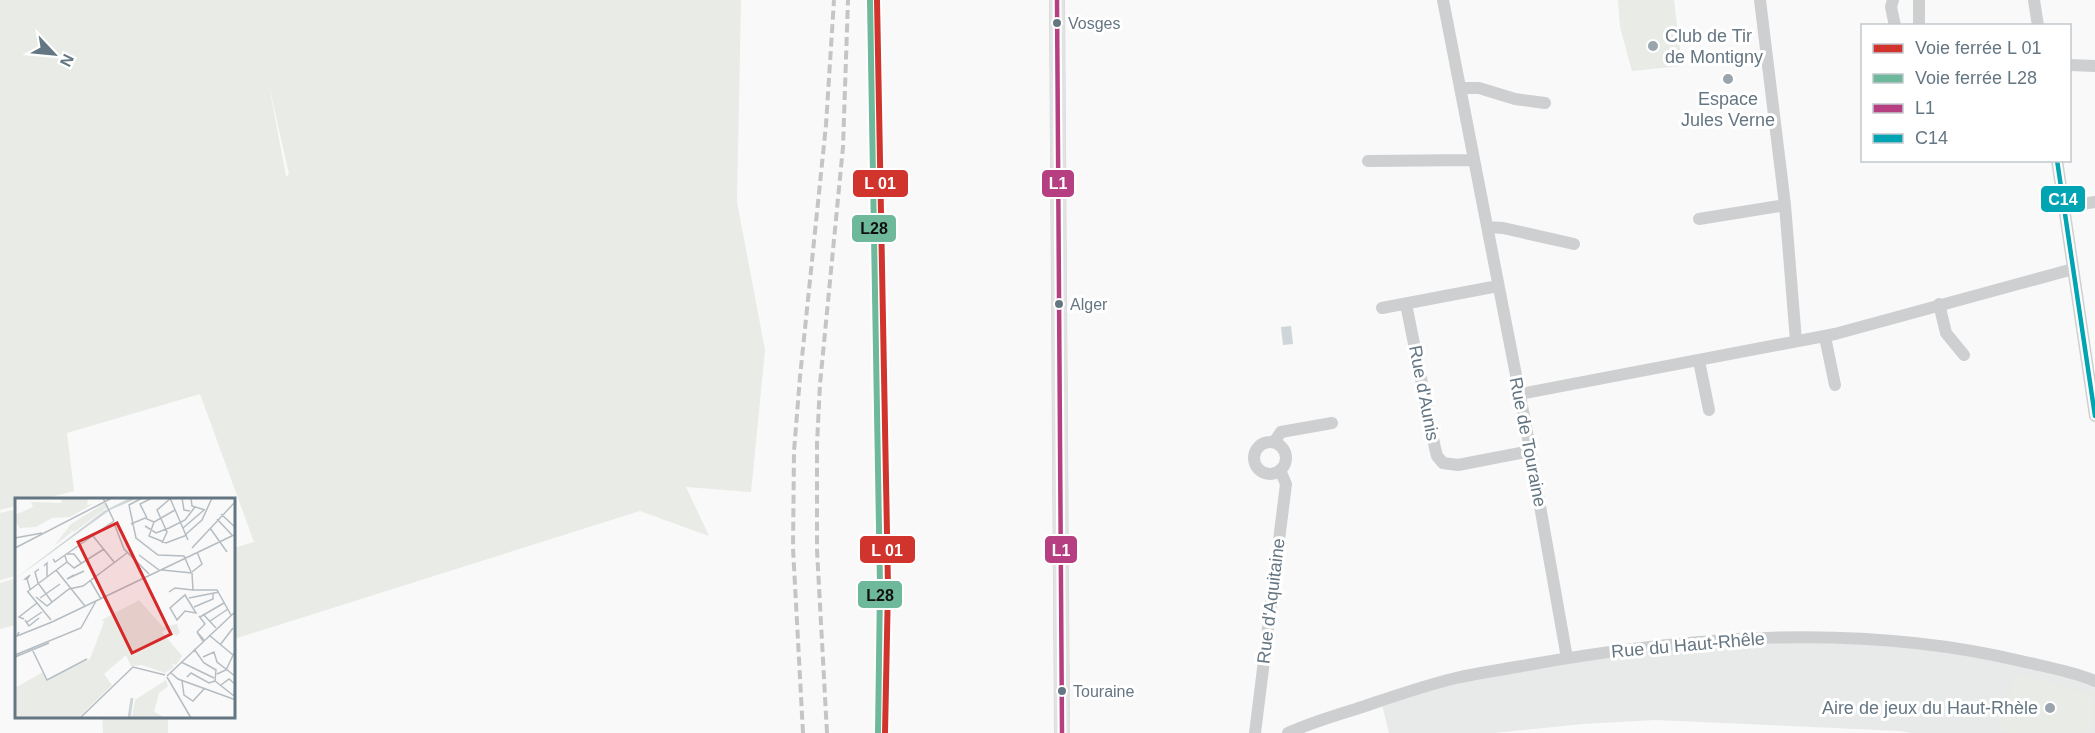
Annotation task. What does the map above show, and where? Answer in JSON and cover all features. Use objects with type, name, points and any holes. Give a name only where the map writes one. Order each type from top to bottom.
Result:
[{"type":"main road","points":[[1057,0],[1062,733]]},
{"type":"street","name":"Rue de Touraine","points":[[1443,0],[1520,394],[1567,658]]},
{"type":"street","points":[[1760,0],[1785,205],[1796,341]]},
{"type":"street","points":[[1893,0],[1891,7],[1894,24]]},
{"type":"street","points":[[1919,24],[1920,0]]},
{"type":"street","points":[[2034,0],[2038,24]]},
{"type":"street","points":[[2071,64],[2095,66]]},
{"type":"street","points":[[1461,88],[1479,88],[1515,99],[1545,104]]},
{"type":"street","points":[[1368,161],[1474,160]]},
{"type":"street","points":[[2057,162],[2095,416]]},
{"type":"street","points":[[2064,207],[2095,202]]},
{"type":"street","points":[[1700,219],[1785,205]]},
{"type":"street","points":[[1488,227],[1503,228],[1574,244]]},
{"type":"street","points":[[1520,394],[1825,336],[2073,268]]},
{"type":"street","points":[[1382,308],[1498,286]]},
{"type":"street","name":"Rue d'Aunis","points":[[1406,304],[1437,456],[1443,463],[1458,465],[1530,451]]},
{"type":"street","points":[[1939,304],[1946,333],[1964,355]]},
{"type":"street","points":[[1825,336],[1835,385]]},
{"type":"street","points":[[1699,361],[1709,410]]},
{"type":"street","points":[[1280,470],[1271,474],[1262,472],[1254,459],[1254,454],[1260,445],[1269,441],[1274,442],[1281,432],[1332,423]]},
{"type":"street","name":"Rue d'Aquitaine","points":[[1255,733],[1286,484],[1280,470],[1285,463],[1285,453],[1279,444],[1274,442]]},
{"type":"street","name":"Rue du Haut-Rhêle","points":[[1288,733],[1322,720],[1455,679],[1567,658],[1650,646],[1735,638],[1798,637],[1888,640],[1994,654],[2073,673],[2095,681]]},
{"type":"shaded area","points":[[0,0],[741,0],[737,202],[765,350],[751,492],[686,487],[709,536],[640,511],[236,638],[236,547],[254,542],[200,394],[67,433],[74,491],[47,498],[15,498],[15,506],[0,510]],"holes":[[[268,81],[289,174],[286,176]]]},
{"type":"shaded area","name":"Club de Tir de Montigny","points":[[1618,0],[1674,0],[1682,66],[1632,71],[1620,27]]},
{"type":"shaded area","points":[[1291,326],[1293,344],[1283,345],[1281,327]]},
{"type":"shaded area","points":[[15,509],[15,576],[0,580],[0,513]]},
{"type":"shaded area","points":[[15,578],[15,625],[0,629],[0,583]]},
{"type":"shaded area","points":[[1889,640],[2095,681],[2095,733],[1911,733],[1655,720],[1583,724],[1494,733],[1389,733],[1381,701],[1455,679],[1651,646]]},
{"type":"shaded area","name":"Aire de jeux du Haut-Rhèle","points":[[2016,673],[2092,695],[2094,714],[2090,733],[2010,733],[1999,730]]},
{"type":"shaded area","points":[[102,718],[168,718],[168,733],[103,733]]},
{"type":"railway","points":[[803,733],[793,548],[794,451],[826,125],[834,0]]},
{"type":"railway","points":[[827,733],[817,550],[817,444],[820,384],[843,147],[848,0]]},
{"type":"transit line","points":[[877,0],[888,587],[885,733]]},
{"type":"transit line","name":"L1","points":[[1057,0],[1062,733]]},
{"type":"transit line","name":"C14","points":[[2057,162],[2095,416]]},
{"type":"rail line","name":"L28","points":[[870,0],[880,587],[878,733]]},
{"type":"place","name":"Vosges","points":[[1057,23]]},
{"type":"place","name":"Club de Tir de Montigny","points":[[1653,46]]},
{"type":"place","name":"Espace Jules Verne","points":[[1728,79]]},
{"type":"place","name":"Alger","points":[[1059,304]]},
{"type":"place","name":"Touraine","points":[[1062,691]]},
{"type":"place","name":"Aire de jeux du Haut-Rhèle","points":[[2050,708]]}]
